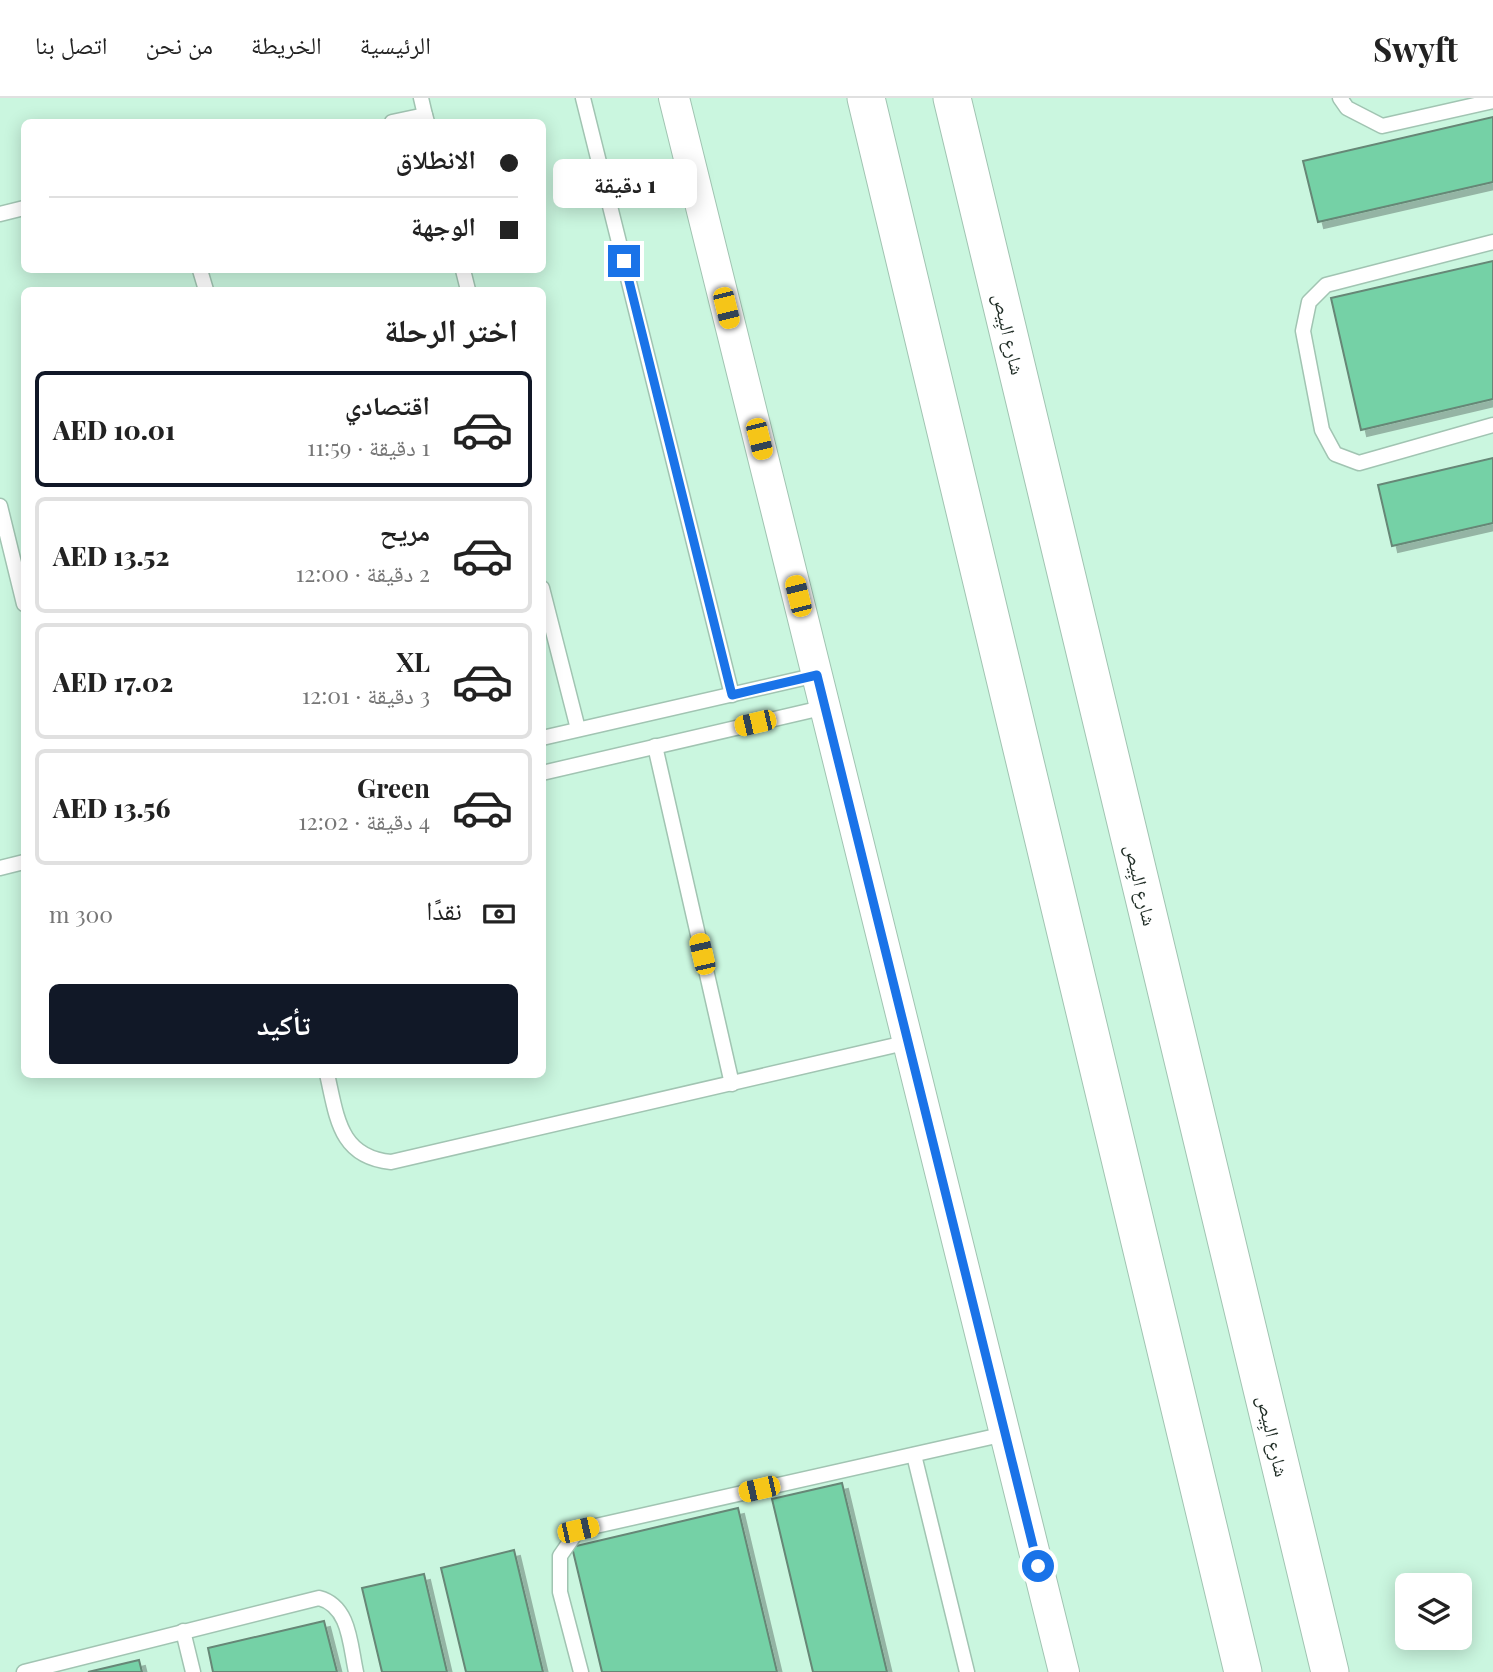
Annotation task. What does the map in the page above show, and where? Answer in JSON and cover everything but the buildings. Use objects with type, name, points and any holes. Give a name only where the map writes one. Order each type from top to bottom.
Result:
[{"type":"street","points":[[674,98],[1064,1672]]},
{"type":"street","points":[[866,98],[1243,1672]]},
{"type":"street","name":"شارع البِيص","points":[[952,98],[1330,1672]]},
{"type":"lane","points":[[421,98],[426,119]]},
{"type":"lane","points":[[583,98],[732,695]]},
{"type":"lane","points":[[1340,98],[1347,108],[1382,126],[1493,101]]},
{"type":"lane","points":[[0,214],[21,209]]},
{"type":"lane","points":[[1493,242],[1326,285],[1309,302],[1303,331],[1322,430],[1335,454],[1359,463],[1493,425]]},
{"type":"lane","points":[[0,506],[21,592]]},
{"type":"lane","points":[[546,604],[578,729]]},
{"type":"lane","points":[[546,737],[817,675]]},
{"type":"lane","points":[[546,772],[825,707]]},
{"type":"lane","points":[[654,746],[732,1084]]},
{"type":"lane","points":[[0,868],[21,863]]},
{"type":"lane","points":[[328,1078],[345,1139],[365,1156],[391,1162],[909,1042]]},
{"type":"lane","points":[[581,1672],[560,1591],[560,1556],[578,1530],[1005,1434]]},
{"type":"lane","points":[[914,1455],[967,1672]]},
{"type":"lane","points":[[24,1672],[319,1598],[337,1606],[343,1615],[356,1672]]},
{"type":"lane","points":[[183,1631],[193,1672]]},
{"type":"shaded area","points":[[0,98],[1493,98],[1493,1672],[0,1672]]},
{"type":"route","points":[[624,261],[732,695],[817,675],[1038,1566]]}]
